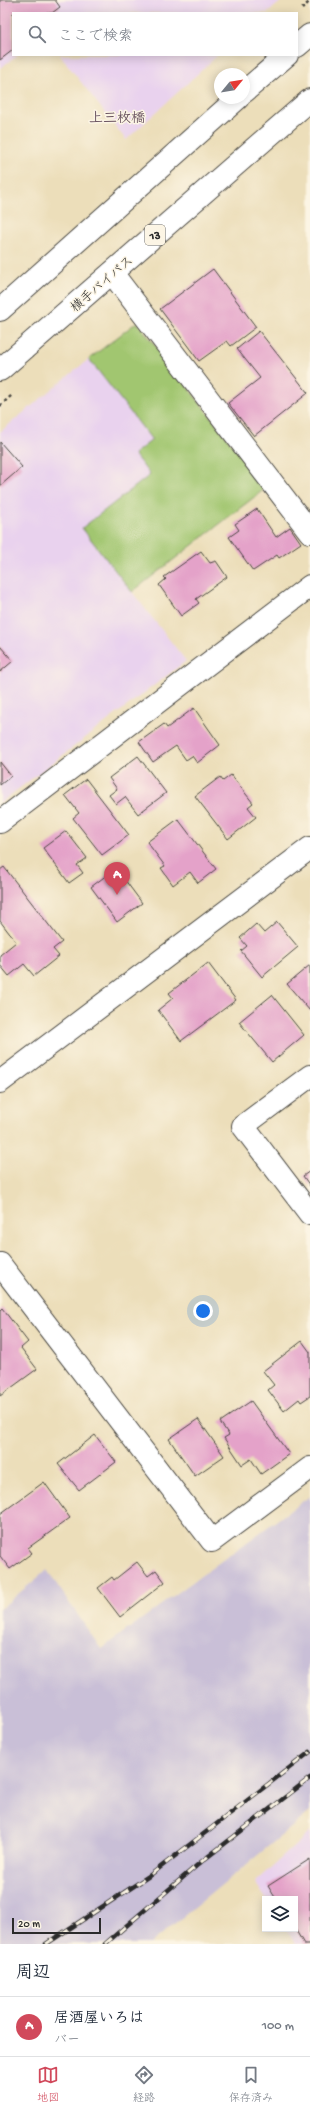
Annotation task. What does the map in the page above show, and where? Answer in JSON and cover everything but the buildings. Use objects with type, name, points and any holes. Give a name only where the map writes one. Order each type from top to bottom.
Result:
[{"type":"main road","points":[[298,45],[310,35]]},
{"type":"main road","points":[[250,87],[286,56]]},
{"type":"main road","name":"横手バイパス","points":[[0,370],[310,100]]},
{"type":"main road","points":[[0,310],[231,104]]},
{"type":"main road","points":[[112,273],[310,532]]},
{"type":"main road","points":[[0,822],[310,586]]},
{"type":"main road","points":[[0,1082],[310,848]]},
{"type":"main road","points":[[310,1076],[242,1126],[310,1214]]},
{"type":"main road","points":[[0,1264],[212,1541],[310,1468]]},
{"type":"path","points":[[298,12],[310,1]]},
{"type":"shaded area","points":[[0,0],[283,0],[268,12],[12,12],[12,56],[17,56],[0,68]]},
{"type":"shaded area","points":[[61,56],[217,56],[126,140]]},
{"type":"shaded area","points":[[89,359],[152,440],[151,475],[82,528],[186,661],[0,803],[0,432]]},
{"type":"shaded area","points":[[310,1496],[310,1812],[150,1944],[0,1944],[0,1609],[47,1570],[101,1649]]},
{"type":"shaded area","points":[[310,1832],[310,1944],[295,1944],[288,1932],[298,1932],[298,1896],[264,1896],[255,1882]]},
{"type":"green space","points":[[137,322],[266,488],[132,592],[82,528],[150,475],[134,454],[152,440],[89,359]]},
{"type":"railway","points":[[46,1944],[149,1876],[310,1752]]},
{"type":"railway","points":[[105,1944],[201,1862],[310,1778]]},
{"type":"place","name":"居酒屋いろは","points":[[117,895]]},
{"type":"district","name":"上三枚橋","points":[[117,117]]}]
